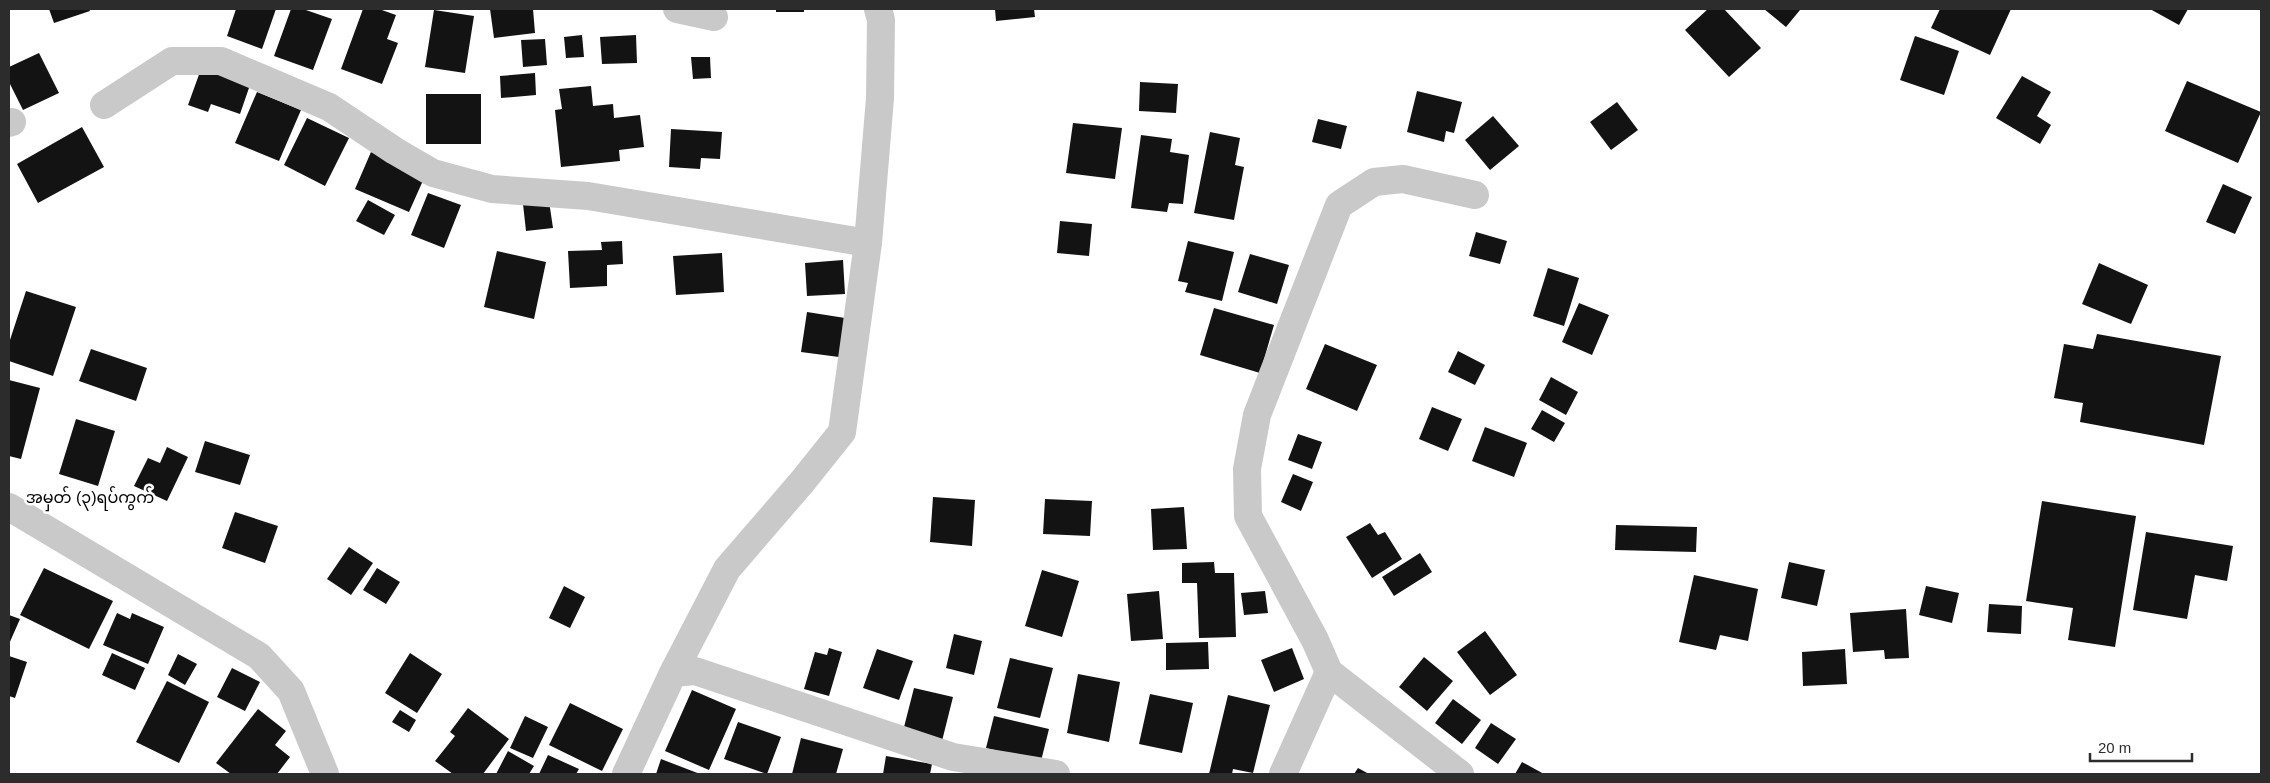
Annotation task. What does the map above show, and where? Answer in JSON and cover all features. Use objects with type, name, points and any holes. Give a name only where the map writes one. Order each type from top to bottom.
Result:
[{"type":"street","points":[[678,9],[714,17]]},
{"type":"street","points":[[626,774],[673,673],[727,569],[802,482],[842,432],[868,243],[880,98],[881,20],[878,9]]},
{"type":"street","points":[[104,105],[172,62],[221,61],[329,107],[395,151],[433,173],[492,189],[588,196],[868,243]]},
{"type":"street","points":[[1460,774],[1329,672],[1315,640],[1248,516],[1247,469],[1257,416],[1339,205],[1374,182],[1403,179],[1475,195]]},
{"type":"street","points":[[9,507],[259,656],[291,691],[325,774]]},
{"type":"street","points":[[673,673],[695,670],[953,757],[1056,774]]},
{"type":"street","points":[[1283,774],[1329,672]]},
{"type":"building","points":[[49,9],[89,9],[90,11],[54,23]]},
{"type":"building","points":[[236,9],[276,9],[262,49],[227,36]]},
{"type":"building","points":[[291,9],[303,9],[332,19],[313,70],[274,56]]},
{"type":"building","points":[[363,9],[379,9],[396,15],[387,39],[398,43],[382,84],[341,69]]},
{"type":"building","points":[[490,9],[533,9],[535,33],[494,38]]},
{"type":"building","points":[[776,9],[804,9],[804,12],[776,12]]},
{"type":"building","points":[[995,9],[1034,9],[1035,17],[996,21]]},
{"type":"building","points":[[1708,9],[1724,9],[1761,48],[1729,77],[1685,30]]},
{"type":"building","points":[[1764,9],[1799,9],[1800,10],[1786,27]]},
{"type":"building","points":[[1940,9],[2011,9],[1990,55],[1931,28]]},
{"type":"building","points":[[2150,9],[2188,9],[2179,25]]},
{"type":"building","points":[[434,10],[474,16],[465,73],[425,67]]},
{"type":"building","points":[[582,35],[584,57],[566,58],[564,37]]},
{"type":"building","points":[[636,35],[637,63],[602,64],[600,37]]},
{"type":"building","points":[[1915,36],[1959,51],[1944,95],[1900,80]]},
{"type":"building","points":[[545,39],[547,65],[523,67],[521,40]]},
{"type":"building","points":[[39,53],[59,93],[23,110],[9,82],[9,67]]},
{"type":"building","points":[[691,57],[710,57],[711,78],[693,79]]},
{"type":"building","points":[[201,69],[250,85],[240,114],[211,104],[208,112],[188,105]]},
{"type":"building","points":[[535,73],[536,95],[501,98],[500,76]]},
{"type":"building","points":[[2022,76],[2051,92],[2037,116],[2051,125],[2040,144],[1996,118]]},
{"type":"building","points":[[2187,81],[2261,112],[2238,163],[2165,131]]},
{"type":"building","points":[[1140,82],[1178,84],[1176,113],[1139,111]]},
{"type":"building","points":[[591,86],[593,106],[613,104],[614,118],[640,115],[644,147],[619,150],[620,161],[561,167],[555,110],[562,109],[559,89]]},
{"type":"building","points":[[1417,91],[1462,102],[1454,133],[1446,131],[1444,142],[1407,132]]},
{"type":"building","points":[[257,92],[301,110],[279,161],[235,143]]},
{"type":"building","points":[[426,94],[481,94],[481,144],[426,144]]},
{"type":"building","points":[[1617,102],[1638,130],[1611,150],[1590,122]]},
{"type":"building","points":[[1493,116],[1519,146],[1490,170],[1465,140]]},
{"type":"building","points":[[307,118],[349,138],[325,186],[284,165]]},
{"type":"building","points":[[1318,119],[1347,126],[1341,149],[1312,142]]},
{"type":"building","points":[[1073,123],[1122,128],[1115,179],[1066,173]]},
{"type":"building","points":[[82,127],[104,167],[38,203],[17,164]]},
{"type":"building","points":[[671,129],[722,132],[720,159],[701,158],[700,169],[669,167]]},
{"type":"building","points":[[1210,132],[1240,138],[1235,165],[1244,167],[1234,220],[1194,213]]},
{"type":"building","points":[[1141,135],[1172,139],[1170,152],[1189,155],[1183,204],[1169,203],[1167,212],[1131,208]]},
{"type":"building","points":[[371,152],[425,176],[409,212],[355,189]]},
{"type":"building","points":[[2223,184],[2252,197],[2235,234],[2206,222]]},
{"type":"building","points":[[428,193],[461,205],[444,248],[411,235]]},
{"type":"building","points":[[368,200],[395,215],[384,235],[356,221]]},
{"type":"building","points":[[549,201],[553,228],[526,231],[523,204]]},
{"type":"building","points":[[1060,221],[1092,224],[1089,256],[1057,253]]},
{"type":"building","points":[[1476,232],[1507,241],[1500,264],[1469,256]]},
{"type":"building","points":[[622,241],[623,264],[607,265],[607,286],[570,288],[568,251],[602,250],[601,242]]},
{"type":"building","points":[[1188,241],[1234,252],[1222,301],[1185,292],[1188,283],[1178,281]]},
{"type":"building","points":[[497,251],[546,262],[534,319],[484,307]]},
{"type":"building","points":[[722,253],[724,292],[676,295],[673,256]]},
{"type":"building","points":[[1250,254],[1289,265],[1277,304],[1238,292]]},
{"type":"building","points":[[843,260],[845,294],[807,296],[805,263]]},
{"type":"building","points":[[2099,263],[2148,285],[2131,324],[2082,304]]},
{"type":"building","points":[[1548,268],[1579,278],[1564,326],[1533,316]]},
{"type":"building","points":[[26,291],[76,307],[53,376],[9,361],[9,343]]},
{"type":"building","points":[[1579,303],[1609,315],[1592,355],[1562,342]]},
{"type":"building","points":[[1214,308],[1274,325],[1260,373],[1200,355]]},
{"type":"building","points":[[807,312],[845,318],[839,357],[801,352]]},
{"type":"building","points":[[2097,334],[2221,356],[2204,445],[2080,422],[2083,403],[2054,398],[2064,344],[2093,349]]},
{"type":"building","points":[[1325,344],[1377,365],[1357,411],[1306,389]]},
{"type":"building","points":[[91,349],[147,368],[136,401],[79,381]]},
{"type":"building","points":[[1458,351],[1485,365],[1475,385],[1448,372]]},
{"type":"building","points":[[1551,377],[1578,392],[1566,415],[1539,400]]},
{"type":"building","points":[[9,380],[40,388],[21,459],[9,456]]},
{"type":"building","points":[[1432,407],[1462,419],[1448,451],[1419,439]]},
{"type":"building","points":[[1542,410],[1565,423],[1554,442],[1531,429]]},
{"type":"building","points":[[76,419],[115,431],[98,486],[59,474]]},
{"type":"building","points":[[1485,427],[1527,443],[1514,477],[1472,461]]},
{"type":"building","points":[[1298,434],[1322,442],[1312,469],[1288,460]]},
{"type":"building","points":[[205,441],[250,455],[240,485],[195,472]]},
{"type":"building","points":[[167,447],[188,457],[167,501],[134,486],[148,458],[160,463]]},
{"type":"building","points":[[1293,474],[1313,482],[1301,511],[1281,502]]},
{"type":"building","points":[[933,497],[975,500],[972,546],[930,542]]},
{"type":"building","points":[[1045,499],[1092,501],[1090,536],[1043,534]]},
{"type":"building","points":[[2042,501],[2136,516],[2115,647],[2068,640],[2073,608],[2026,601]]},
{"type":"building","points":[[1184,507],[1187,549],[1153,550],[1151,509]]},
{"type":"building","points":[[235,512],[278,526],[265,563],[222,548]]},
{"type":"building","points":[[1370,523],[1378,535],[1385,532],[1402,559],[1372,578],[1346,537]]},
{"type":"building","points":[[1616,525],[1697,527],[1696,552],[1615,550]]},
{"type":"building","points":[[2146,532],[2233,546],[2227,581],[2195,575],[2187,619],[2133,610]]},
{"type":"building","points":[[349,547],[373,563],[351,595],[327,579]]},
{"type":"building","points":[[1420,553],[1432,572],[1394,596],[1382,577]]},
{"type":"building","points":[[1214,562],[1215,573],[1234,573],[1236,637],[1199,638],[1197,583],[1182,583],[1182,563]]},
{"type":"building","points":[[1789,562],[1825,570],[1817,606],[1781,598]]},
{"type":"building","points":[[44,568],[113,601],[89,649],[20,615]]},
{"type":"building","points":[[377,568],[400,582],[386,604],[363,590]]},
{"type":"building","points":[[1042,570],[1079,581],[1062,637],[1025,626]]},
{"type":"building","points":[[1694,575],[1758,589],[1748,641],[1720,635],[1716,650],[1679,642]]},
{"type":"building","points":[[564,586],[585,597],[570,628],[549,618]]},
{"type":"building","points":[[1926,586],[1959,593],[1952,623],[1919,615]]},
{"type":"building","points":[[1159,591],[1163,639],[1131,641],[1127,594]]},
{"type":"building","points":[[1265,591],[1268,613],[1244,615],[1241,593]]},
{"type":"building","points":[[1989,604],[2022,606],[2021,634],[1987,632]]},
{"type":"building","points":[[1906,609],[1909,658],[1885,659],[1884,650],[1853,652],[1850,613]]},
{"type":"building","points":[[117,613],[130,619],[132,613],[164,627],[148,664],[103,645]]},
{"type":"building","points":[[9,615],[20,619],[9,644]]},
{"type":"building","points":[[1485,631],[1517,675],[1490,695],[1457,652]]},
{"type":"building","points":[[954,634],[982,641],[974,675],[946,668]]},
{"type":"building","points":[[1208,642],[1209,669],[1166,670],[1166,643]]},
{"type":"building","points":[[829,648],[842,652],[829,696],[804,689],[815,652],[827,655]]},
{"type":"building","points":[[1292,648],[1304,679],[1274,692],[1261,660]]},
{"type":"building","points":[[877,649],[913,661],[899,700],[863,688]]},
{"type":"building","points":[[1845,649],[1847,684],[1803,686],[1802,652]]},
{"type":"building","points":[[112,653],[145,668],[135,690],[102,675]]},
{"type":"building","points":[[410,653],[442,674],[417,713],[385,693]]},
{"type":"building","points":[[178,654],[197,664],[185,685],[168,675]]},
{"type":"building","points":[[9,656],[27,662],[15,698],[9,696]]},
{"type":"building","points":[[1424,657],[1453,681],[1427,711],[1399,687]]},
{"type":"building","points":[[1010,658],[1053,668],[1040,718],[997,708]]},
{"type":"building","points":[[232,668],[260,682],[245,711],[217,697]]},
{"type":"building","points":[[1078,674],[1120,682],[1109,742],[1067,733]]},
{"type":"building","points":[[167,681],[209,702],[179,763],[136,742]]},
{"type":"building","points":[[914,688],[953,697],[942,741],[903,731]]},
{"type":"building","points":[[692,690],[736,709],[709,770],[665,751]]},
{"type":"building","points":[[1150,694],[1193,703],[1182,753],[1139,744]]},
{"type":"building","points":[[1228,695],[1270,705],[1253,773],[1233,769],[1232,774],[1209,774]]},
{"type":"building","points":[[1453,699],[1481,720],[1462,744],[1435,723]]},
{"type":"building","points":[[570,703],[623,729],[602,771],[549,745]]},
{"type":"building","points":[[468,708],[509,739],[483,774],[453,774],[435,761],[455,736],[450,732]]},
{"type":"building","points":[[258,709],[286,731],[275,745],[290,757],[277,774],[231,774],[216,763]]},
{"type":"building","points":[[400,710],[416,720],[409,732],[392,722]]},
{"type":"building","points":[[525,716],[548,727],[533,758],[510,748]]},
{"type":"building","points":[[994,716],[1049,729],[1041,761],[986,748]]},
{"type":"building","points":[[738,722],[781,737],[767,774],[724,759]]},
{"type":"building","points":[[1491,723],[1516,739],[1498,764],[1475,748]]},
{"type":"building","points":[[801,738],[843,749],[836,774],[792,774]]},
{"type":"building","points":[[508,751],[534,766],[529,774],[496,774]]},
{"type":"building","points":[[548,755],[579,769],[576,774],[539,774]]},
{"type":"building","points":[[886,756],[932,764],[930,774],[883,774]]},
{"type":"building","points":[[661,759],[700,774],[656,774]]},
{"type":"building","points":[[1522,762],[1544,774],[1515,774]]},
{"type":"building","points":[[1358,768],[1369,774],[1354,774]]},
{"type":"district","name":"အမှတ် (၃)ရပ်ကွက်","points":[[90,497]]}]
